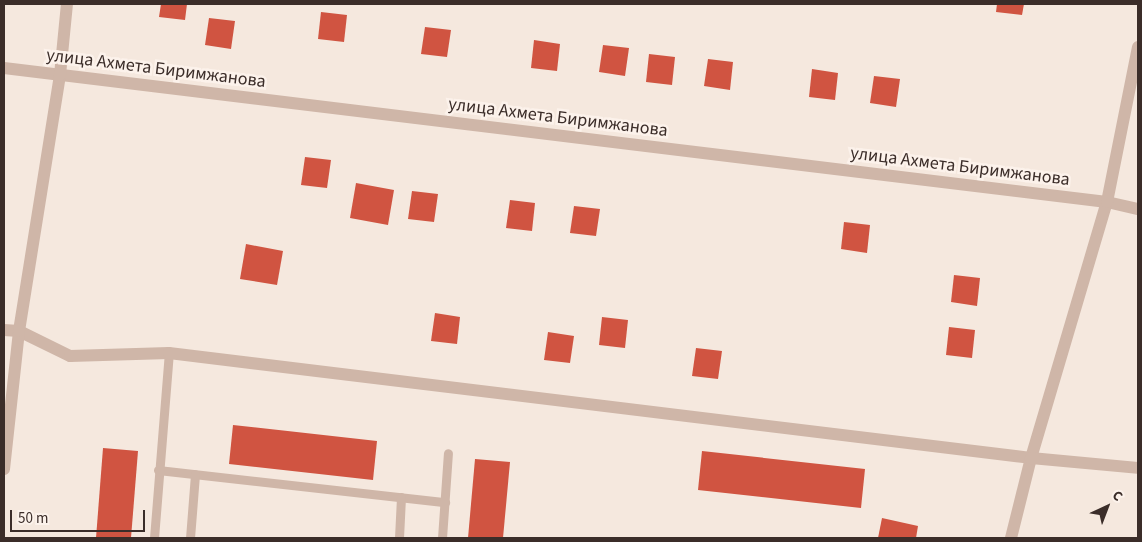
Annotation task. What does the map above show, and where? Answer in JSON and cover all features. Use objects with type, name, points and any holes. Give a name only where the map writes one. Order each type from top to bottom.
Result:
[{"type":"street","points":[[4,469],[18,331],[60,75],[66,4]]},
{"type":"street","points":[[1011,538],[1031,458],[1107,202],[1138,47]]},
{"type":"street","name":"улица Ахмета Биримжанова","points":[[4,68],[1107,202],[1138,209]]},
{"type":"street","points":[[4,330],[18,331],[70,356],[169,353],[1031,458],[1138,468]]},
{"type":"lane","points":[[154,538],[158,470],[169,353]]},
{"type":"lane","points":[[442,538],[448,453]]},
{"type":"lane","points":[[158,470],[445,502]]},
{"type":"lane","points":[[190,538],[195,474]]},
{"type":"lane","points":[[399,538],[401,497]]},
{"type":"building","points":[[161,4],[187,4],[185,20],[159,17]]},
{"type":"building","points":[[997,4],[1024,4],[1022,15],[996,12]]},
{"type":"building","points":[[321,12],[347,15],[344,42],[318,39]]},
{"type":"building","points":[[209,18],[235,21],[231,49],[205,45]]},
{"type":"building","points":[[425,27],[451,30],[447,57],[421,54]]},
{"type":"building","points":[[534,40],[560,44],[557,71],[531,68]]},
{"type":"building","points":[[603,45],[629,48],[625,76],[599,72]]},
{"type":"building","points":[[649,54],[675,57],[672,85],[646,82]]},
{"type":"building","points":[[708,59],[733,62],[730,90],[704,86]]},
{"type":"building","points":[[812,69],[838,73],[835,100],[809,97]]},
{"type":"building","points":[[874,76],[900,79],[896,107],[870,103]]},
{"type":"building","points":[[305,157],[331,160],[327,188],[301,185]]},
{"type":"building","points":[[356,183],[394,190],[388,225],[350,218]]},
{"type":"building","points":[[412,191],[438,194],[434,222],[408,219]]},
{"type":"building","points":[[510,200],[535,203],[532,231],[506,228]]},
{"type":"building","points":[[574,206],[600,209],[596,236],[570,233]]},
{"type":"building","points":[[844,222],[870,225],[867,253],[841,249]]},
{"type":"building","points":[[246,244],[283,251],[277,285],[240,279]]},
{"type":"building","points":[[954,275],[980,278],[977,306],[951,302]]},
{"type":"building","points":[[435,313],[460,317],[457,344],[431,341]]},
{"type":"building","points":[[602,317],[628,320],[625,348],[599,345]]},
{"type":"building","points":[[949,327],[975,330],[972,358],[946,355]]},
{"type":"building","points":[[548,332],[574,336],[570,363],[544,360]]},
{"type":"building","points":[[696,348],[722,351],[718,379],[692,376]]},
{"type":"building","points":[[233,425],[377,441],[373,480],[229,464]]},
{"type":"building","points":[[103,448],[138,451],[131,538],[96,538]]},
{"type":"building","points":[[702,451],[865,469],[861,508],[698,490]]},
{"type":"building","points":[[475,459],[510,462],[503,538],[468,538]]},
{"type":"building","points":[[882,518],[918,526],[916,538],[878,538]]}]
